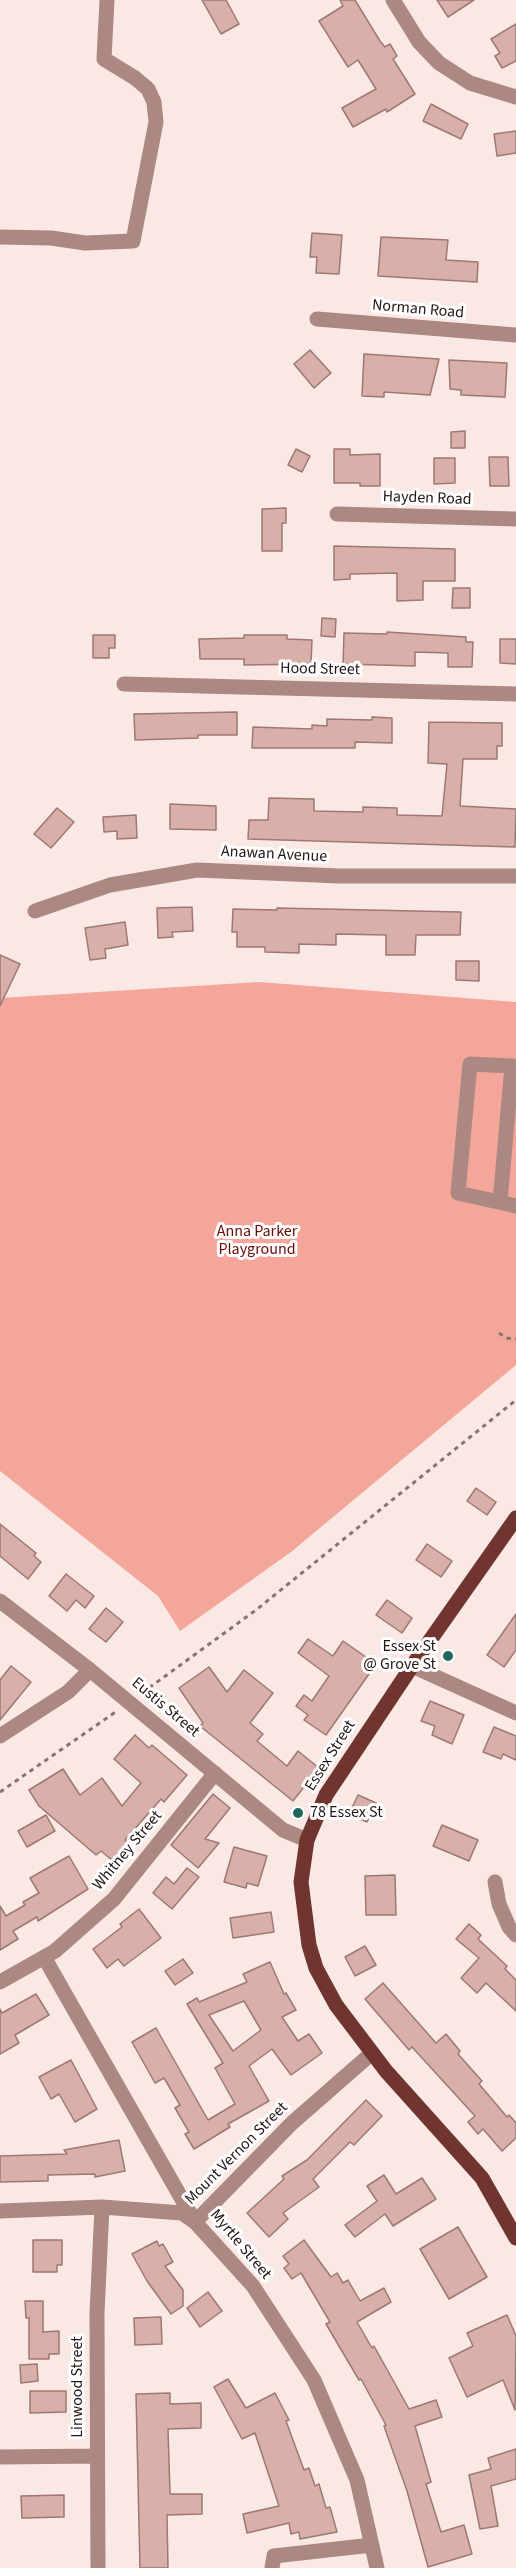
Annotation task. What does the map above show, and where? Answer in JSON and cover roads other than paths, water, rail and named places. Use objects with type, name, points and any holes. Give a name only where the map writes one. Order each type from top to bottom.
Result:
[{"type":"main road","name":"Essex Street","points":[[516,1518],[412,1666],[326,1795],[307,1840],[303,1862],[302,1893],[304,1925],[314,1960],[336,2005],[372,2053],[482,2178],[516,2238]]},
{"type":"street","points":[[0,237],[51,238],[85,243],[133,241],[156,122],[154,102],[148,89],[104,59],[107,0]]},
{"type":"street","points":[[393,0],[419,42],[439,63],[470,83],[516,97]]},
{"type":"street","name":"Norman Road","points":[[317,319],[516,335]]},
{"type":"street","name":"Hayden Road","points":[[337,514],[516,519]]},
{"type":"street","name":"Hood Street","points":[[124,684],[516,694]]},
{"type":"street","name":"Anawan Avenue","points":[[35,911],[110,885],[197,870],[339,876],[516,876]]},
{"type":"street","points":[[500,1202],[512,1066],[470,1064],[458,1193],[516,1206]]},
{"type":"street","name":"Eustis Street","points":[[0,1601],[90,1670],[283,1830],[307,1840]]},
{"type":"street","points":[[412,1666],[516,1713]]},
{"type":"street","points":[[0,1736],[68,1692],[90,1670]]},
{"type":"street","name":"Whitney Street","points":[[0,1982],[54,1951],[114,1899],[215,1773]]},
{"type":"street","points":[[495,1882],[499,1904],[509,1927],[516,1935]]},
{"type":"street","name":"Myrtle Street","points":[[44,1957],[195,2222],[253,2286],[314,2380],[357,2480],[377,2568]]},
{"type":"street","name":"Mount Vernon Street","points":[[0,2211],[102,2207],[182,2214],[195,2222],[292,2123],[372,2053]]},
{"type":"street","name":"Linwood Street","points":[[98,2568],[97,2313],[102,2207]]},
{"type":"street","points":[[0,2457],[96,2456]]},
{"type":"street","points":[[272,2568],[274,2556],[372,2545]]},
{"type":"place","name":"Essex St @ Grove St","points":[[448,1656]]},
{"type":"place","name":"78 Essex St","points":[[298,1813]]},
{"type":"park label","name":"Anna Parker Playground","points":[[257,1241]]}]
